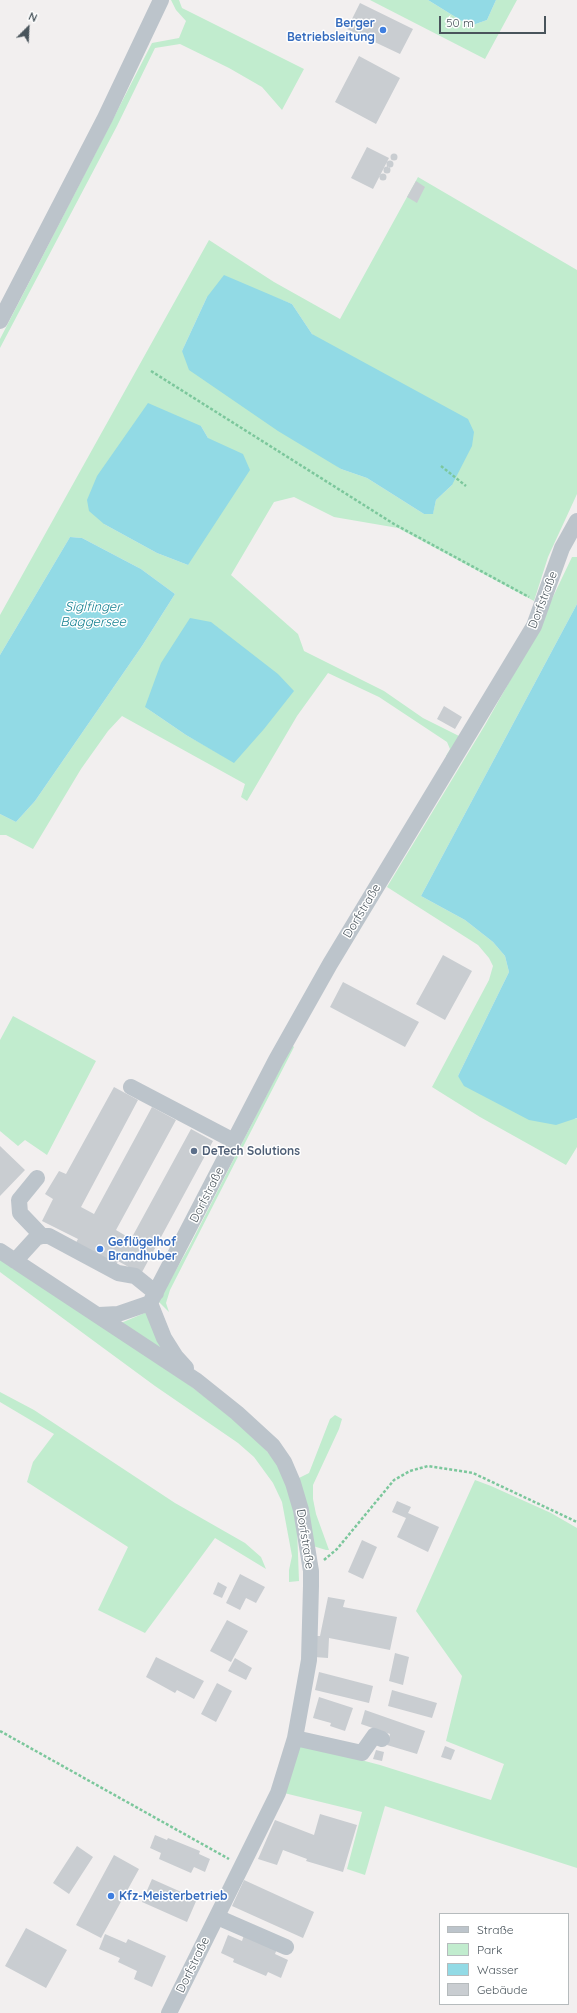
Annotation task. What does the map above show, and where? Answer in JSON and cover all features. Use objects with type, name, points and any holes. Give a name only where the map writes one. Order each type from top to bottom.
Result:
[{"type":"street","points":[[0,321],[105,118],[161,0]]},
{"type":"street","name":"Dorfstraße","points":[[197,1381],[172,1351],[161,1331],[153,1298],[276,1060],[330,964],[486,709],[534,626],[562,548],[577,521]]},
{"type":"street","points":[[131,1087],[234,1142]]},
{"type":"street","points":[[37,1178],[19,1200],[20,1213],[42,1236]]},
{"type":"street","points":[[15,1261],[36,1238],[42,1236],[54,1238],[118,1273],[135,1276],[153,1298],[118,1314],[99,1315]]},
{"type":"street","name":"Dorfstraße","points":[[0,1251],[197,1381],[237,1413],[273,1446],[284,1462],[293,1483],[301,1510],[311,1571],[309,1660],[295,1738],[278,1793],[169,2013]]},
{"type":"street","points":[[295,1738],[362,1753],[374,1736],[382,1739]]},
{"type":"street","points":[[217,1917],[286,1947]]},
{"type":"path","points":[[151,371],[394,524],[542,604]]},
{"type":"path","points":[[442,466],[466,486]]},
{"type":"path","points":[[311,1571],[337,1549],[394,1480],[410,1471],[428,1466],[473,1473],[577,1522]]},
{"type":"path","points":[[0,1731],[242,1866]]},
{"type":"green space","points":[[171,0],[179,0],[182,8],[304,69],[282,110],[262,87],[229,68],[180,44],[155,48],[117,126],[0,348],[0,339],[152,43],[179,38],[186,21],[176,10]]},
{"type":"green space","points":[[370,0],[428,0],[470,26],[487,20],[496,0],[517,0],[485,59]]},
{"type":"green space","points":[[418,177],[577,270],[577,494],[548,557],[534,601],[398,528],[334,517],[294,497],[274,502],[231,575],[298,634],[304,651],[384,691],[423,718],[461,737],[446,762],[446,756],[450,749],[447,742],[379,697],[328,673],[297,716],[247,801],[241,797],[245,784],[122,716],[108,731],[81,769],[33,849],[6,835],[0,835],[0,814],[16,822],[35,801],[142,646],[175,594],[141,569],[82,538],[70,537],[0,655],[0,615],[209,240],[274,282],[340,319]],"holes":[[[256,290],[292,304],[312,334],[452,485],[436,500],[433,513],[424,514],[367,478],[341,469],[182,351],[207,297]],[[201,426],[208,438],[188,565],[157,553],[104,524]],[[145,707],[234,762],[186,735]]]},
{"type":"green space","points":[[572,557],[577,557],[577,604],[421,896],[465,920],[493,942],[505,956],[509,972],[458,1076],[576,1119],[577,1118],[577,1147],[566,1165],[480,1117],[432,1087],[489,980],[493,966],[489,958],[478,945],[387,887],[485,725],[530,645]]},
{"type":"green space","points":[[13,1016],[96,1061],[47,1155],[25,1140],[18,1146],[0,1131],[0,1040]]},
{"type":"green space","points":[[292,1045],[294,1047],[170,1290],[166,1303],[169,1312],[159,1302],[160,1298],[189,1247]]},
{"type":"green space","points":[[0,1259],[188,1384],[250,1431],[276,1462],[289,1488],[297,1528],[299,1581],[289,1582],[289,1570],[292,1556],[282,1502],[273,1483],[254,1457],[238,1443],[155,1386],[0,1272]]},
{"type":"green space","points":[[147,1312],[173,1357],[121,1323]]},
{"type":"green space","points":[[0,1392],[34,1410],[175,1503],[245,1543],[261,1557],[266,1569],[215,1538],[145,1633],[98,1610],[128,1547],[27,1482],[33,1462],[54,1434],[0,1402]]},
{"type":"green space","points":[[335,1415],[342,1419],[339,1429],[313,1485],[313,1499],[316,1514],[329,1550],[326,1550],[313,1546],[299,1478],[309,1473],[330,1419]]},
{"type":"green space","points":[[475,1480],[551,1513],[577,1528],[577,1868],[385,1806],[365,1875],[347,1869],[362,1812],[284,1793],[299,1746],[304,1745],[380,1765],[491,1800],[504,1764],[446,1741],[462,1676],[416,1611]]},
{"type":"water","points":[[428,0],[496,0],[487,20],[470,26]]},
{"type":"water","points":[[224,275],[292,304],[312,334],[468,419],[474,432],[472,446],[452,485],[436,500],[433,514],[424,514],[367,478],[341,469],[278,431],[189,370],[182,351],[207,297]]},
{"type":"water","points":[[148,403],[201,426],[208,438],[243,454],[250,470],[188,565],[157,553],[104,524],[89,511],[87,500],[97,476]]},
{"type":"water","name":"Siglfinger Baggersee","points":[[70,537],[82,538],[141,569],[175,594],[142,646],[35,801],[16,822],[0,814],[0,655]]},
{"type":"water","points":[[577,604],[577,1118],[556,1125],[529,1120],[464,1086],[458,1076],[509,972],[505,956],[493,942],[465,920],[421,896]]},
{"type":"water","points":[[190,618],[211,622],[278,674],[294,691],[264,729],[234,763],[186,735],[145,707],[161,663]]},
{"type":"building","points":[[360,3],[413,29],[400,54],[347,29]]},
{"type":"building","points":[[359,56],[400,78],[376,124],[335,102]]},
{"type":"building","points":[[367,147],[389,158],[373,189],[351,178]]},
{"type":"building","points":[[394,154],[397,157],[394,160],[391,157]]},
{"type":"building","points":[[390,161],[393,164],[390,167],[387,164]]},
{"type":"building","points":[[387,167],[390,170],[387,173],[384,170]]},
{"type":"building","points":[[383,174],[386,177],[383,180],[380,177]]},
{"type":"building","points":[[416,181],[425,187],[417,203],[407,197]]},
{"type":"building","points":[[444,706],[462,717],[455,729],[437,719]]},
{"type":"building","points":[[443,955],[472,971],[445,1020],[416,1004]]},
{"type":"building","points":[[343,982],[419,1022],[405,1047],[330,1007]]},
{"type":"building","points":[[114,1087],[138,1100],[81,1207],[94,1214],[152,1107],[176,1120],[116,1230],[131,1239],[191,1129],[213,1141],[141,1274],[118,1261],[115,1268],[74,1246],[78,1239],[42,1221],[53,1199],[45,1194],[59,1171],[66,1174]]},
{"type":"building","points":[[0,1146],[25,1170],[0,1196]]},
{"type":"building","points":[[397,1501],[411,1507],[408,1513],[439,1527],[428,1552],[397,1537],[406,1518],[392,1512]]},
{"type":"building","points":[[362,1540],[377,1547],[363,1579],[348,1572]]},
{"type":"building","points":[[240,1574],[265,1587],[256,1603],[246,1598],[240,1610],[226,1603]]},
{"type":"building","points":[[218,1582],[227,1587],[222,1598],[213,1594]]},
{"type":"building","points":[[328,1597],[345,1600],[343,1607],[397,1617],[390,1650],[329,1638],[328,1658],[314,1657],[316,1636],[320,1636]]},
{"type":"building","points":[[227,1620],[248,1631],[231,1662],[210,1651]]},
{"type":"building","points":[[395,1653],[409,1657],[403,1685],[389,1681]]},
{"type":"building","points":[[156,1657],[204,1681],[194,1699],[177,1690],[175,1693],[146,1677]]},
{"type":"building","points":[[235,1658],[252,1668],[246,1680],[228,1671]]},
{"type":"building","points":[[319,1672],[373,1686],[369,1703],[315,1690]]},
{"type":"building","points":[[217,1683],[232,1691],[216,1722],[201,1714]]},
{"type":"building","points":[[392,1690],[437,1703],[432,1718],[388,1706]]},
{"type":"building","points":[[319,1697],[353,1708],[345,1731],[330,1726],[331,1723],[313,1718]]},
{"type":"building","points":[[365,1710],[425,1731],[417,1754],[387,1745],[390,1734],[361,1724]]},
{"type":"building","points":[[445,1746],[455,1750],[451,1760],[441,1757]]},
{"type":"building","points":[[376,1750],[384,1752],[382,1761],[373,1759]]},
{"type":"building","points":[[320,1814],[357,1825],[343,1872],[306,1861],[307,1859],[283,1850],[277,1865],[258,1859],[275,1820],[314,1835]]},
{"type":"building","points":[[155,1835],[167,1840],[168,1838],[200,1851],[199,1854],[210,1859],[205,1872],[194,1867],[191,1873],[159,1859],[161,1853],[150,1848]]},
{"type":"building","points":[[77,1846],[93,1857],[69,1894],[53,1883]]},
{"type":"building","points":[[114,1855],[139,1869],[101,1938],[76,1925]]},
{"type":"building","points":[[152,1879],[197,1899],[187,1922],[142,1902]]},
{"type":"building","points":[[244,1880],[314,1912],[303,1938],[232,1906]]},
{"type":"building","points":[[26,1928],[67,1950],[46,1988],[5,1966]]},
{"type":"building","points":[[105,1934],[126,1943],[128,1939],[166,1956],[152,1987],[134,1979],[137,1971],[118,1962],[120,1958],[99,1949]]},
{"type":"building","points":[[228,1935],[242,1941],[244,1935],[277,1949],[275,1954],[288,1960],[281,1978],[268,1972],[266,1976],[233,1962],[234,1959],[221,1953]]},
{"type":"place","name":"Berger Betriebsleitung","points":[[383,30]]},
{"type":"place","name":"DeTech Solutions","points":[[194,1151]]},
{"type":"place","name":"Geflügelhof Brandhuber","points":[[100,1249]]},
{"type":"place","name":"Kfz-Meisterbetrieb","points":[[111,1896]]}]
